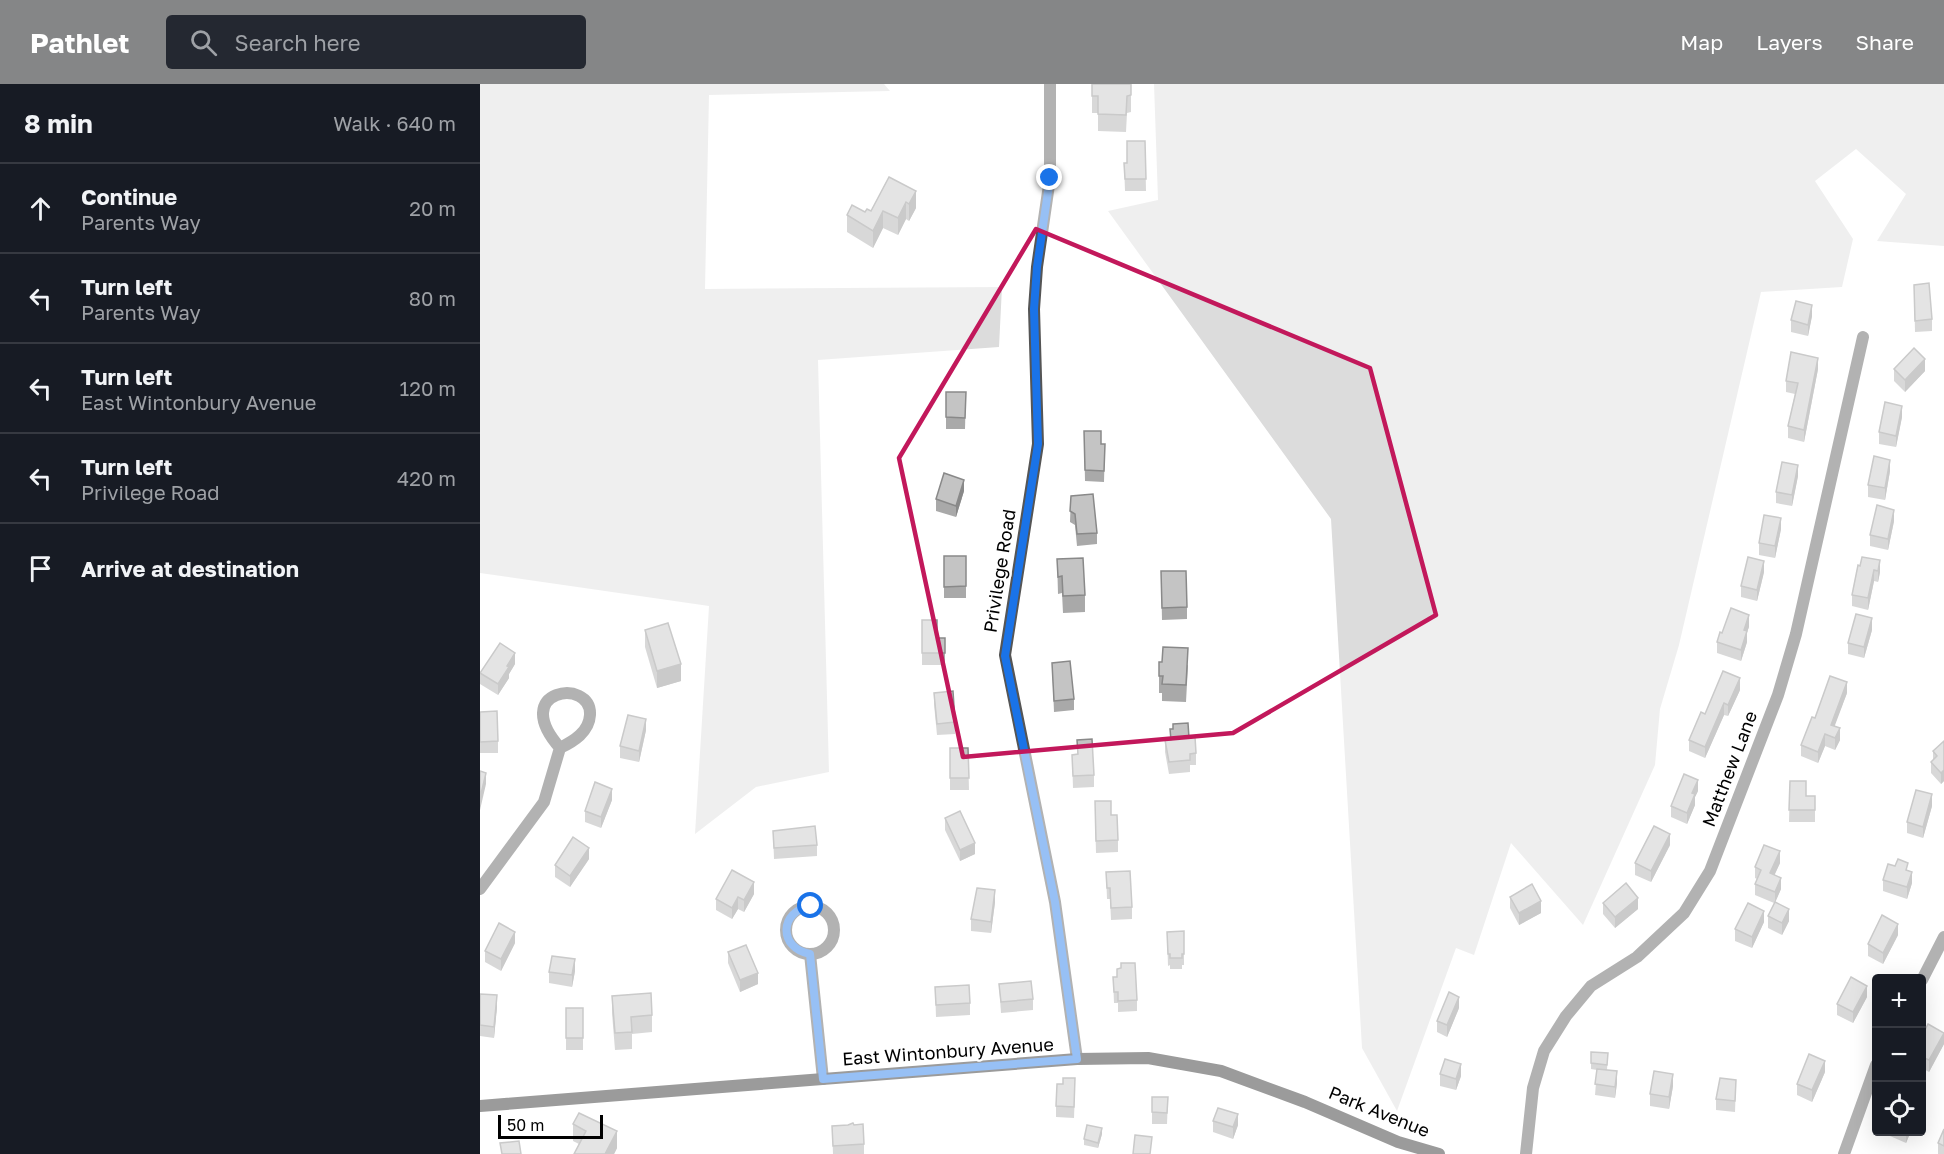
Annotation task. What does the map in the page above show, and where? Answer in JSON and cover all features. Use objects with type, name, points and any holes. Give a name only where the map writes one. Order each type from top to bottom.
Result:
[{"type":"main road","name":"East Wintonbury Avenue","points":[[480,1106],[1077,1059],[1148,1058],[1221,1071],[1305,1102]]},
{"type":"main road","name":"Park Avenue","points":[[1305,1102],[1398,1142],[1439,1154]]},
{"type":"street","name":"Privilege Road","points":[[1050,84],[1050,178],[1037,267],[1034,309],[1038,444],[1005,656],[1055,902],[1077,1059]]},
{"type":"street","name":"Matthew Lane","points":[[1526,1154],[1533,1088],[1544,1051],[1566,1016],[1591,986],[1637,957],[1684,913],[1710,871],[1778,695],[1796,634],[1863,337]]},
{"type":"street","points":[[480,889],[544,801],[560,748],[576,739],[590,722],[590,709],[584,700],[575,694],[557,694],[549,699],[543,708],[543,719],[547,731],[560,748]]},
{"type":"street","points":[[1925,974],[1944,937]]},
{"type":"street","points":[[810,954],[823,1079]]},
{"type":"street","points":[[1844,1154],[1872,1076]]},
{"type":"highlighted area","points":[[1036,229],[1370,368],[1436,615],[1233,733],[963,757],[899,458]]},
{"type":"shaded area","points":[[480,84],[884,84],[890,91],[709,95],[705,289],[1002,287],[999,347],[818,360],[829,772],[756,787],[695,834],[709,606],[480,573]]},
{"type":"shaded area","points":[[1154,84],[1944,84],[1944,246],[1877,241],[1906,194],[1856,149],[1815,181],[1853,239],[1842,287],[1761,292],[1679,645],[1660,709],[1655,765],[1583,925],[1511,843],[1474,955],[1456,948],[1397,1111],[1362,1048],[1331,519],[1108,211],[1158,200]]},
{"type":"building","points":[[1092,84],[1131,84],[1131,95],[1127,96],[1126,115],[1098,114],[1098,96],[1092,96]]},
{"type":"building","points":[[1127,141],[1145,141],[1146,179],[1125,179],[1124,163],[1127,163]]},
{"type":"building","points":[[889,177],[916,191],[909,204],[906,202],[898,218],[883,211],[873,231],[847,215],[852,205],[865,212],[867,209],[871,211]]},
{"type":"building","points":[[1929,283],[1932,319],[1915,321],[1914,285]]},
{"type":"building","points":[[1796,301],[1812,305],[1808,325],[1791,320]]},
{"type":"building","points":[[1914,348],[1925,359],[1905,380],[1894,369]]},
{"type":"building","points":[[1791,352],[1818,358],[1804,430],[1788,426],[1798,383],[1786,381]]},
{"type":"building","points":[[946,392],[966,392],[965,418],[946,417]]},
{"type":"building","points":[[1885,402],[1902,406],[1896,436],[1879,432]]},
{"type":"building","points":[[1084,431],[1101,431],[1101,444],[1105,444],[1104,471],[1085,470]]},
{"type":"building","points":[[1874,456],[1890,460],[1885,488],[1868,485]]},
{"type":"building","points":[[1782,462],[1798,465],[1792,495],[1776,492]]},
{"type":"building","points":[[944,473],[964,480],[956,506],[936,499]]},
{"type":"building","points":[[1093,494],[1097,533],[1077,534],[1075,514],[1070,511],[1071,496]]},
{"type":"building","points":[[1877,505],[1894,510],[1888,539],[1870,535]]},
{"type":"building","points":[[1764,515],[1781,518],[1775,546],[1759,543]]},
{"type":"building","points":[[944,556],[966,556],[966,586],[944,587]]},
{"type":"building","points":[[1748,557],[1764,561],[1757,590],[1741,586]]},
{"type":"building","points":[[1862,557],[1880,560],[1878,571],[1874,570],[1868,598],[1852,595],[1858,565],[1860,566]]},
{"type":"building","points":[[1083,558],[1085,595],[1063,596],[1062,576],[1058,577],[1057,559]]},
{"type":"building","points":[[1161,571],[1186,571],[1187,607],[1162,608]]},
{"type":"building","points":[[1731,608],[1749,615],[1741,650],[1717,642]]},
{"type":"building","points":[[1856,614],[1872,618],[1864,647],[1848,643]]},
{"type":"building","points":[[922,620],[937,620],[937,638],[945,638],[945,653],[922,653]]},
{"type":"building","points":[[668,623],[681,664],[657,671],[645,630]]},
{"type":"building","points":[[500,643],[515,653],[498,684],[480,673]]},
{"type":"building","points":[[1163,647],[1188,648],[1186,685],[1162,684],[1163,676],[1159,676],[1159,662],[1162,662]]},
{"type":"building","points":[[1070,661],[1074,699],[1054,701],[1052,663]]},
{"type":"building","points":[[1723,671],[1740,678],[1728,705],[1724,703],[1705,747],[1689,740],[1701,712],[1705,714]]},
{"type":"building","points":[[1830,676],[1847,682],[1831,725],[1840,728],[1835,738],[1825,734],[1818,752],[1801,745],[1812,717],[1815,718]]},
{"type":"building","points":[[953,691],[955,722],[937,724],[934,693]]},
{"type":"building","points":[[497,711],[498,741],[480,742],[480,712]]},
{"type":"building","points":[[628,715],[646,719],[639,751],[620,746]]},
{"type":"building","points":[[1188,723],[1189,738],[1195,737],[1196,753],[1190,754],[1190,760],[1169,762],[1165,740],[1171,740],[1170,729],[1173,729],[1173,724]]},
{"type":"building","points":[[1092,739],[1094,775],[1073,776],[1072,755],[1078,754],[1077,740]]},
{"type":"building","points":[[1944,741],[1944,770],[1941,773],[1931,762],[1937,756],[1933,751]]},
{"type":"building","points":[[950,748],[968,748],[969,778],[950,778]]},
{"type":"building","points":[[480,771],[486,773],[480,798]]},
{"type":"building","points":[[1684,774],[1698,780],[1687,813],[1671,806]]},
{"type":"building","points":[[1790,781],[1806,781],[1806,796],[1815,796],[1815,810],[1789,810]]},
{"type":"building","points":[[595,782],[612,789],[601,817],[585,811]]},
{"type":"building","points":[[1916,790],[1932,794],[1923,827],[1907,822]]},
{"type":"building","points":[[1095,801],[1111,801],[1111,815],[1117,815],[1118,840],[1096,841]]},
{"type":"building","points":[[960,811],[975,843],[960,850],[945,818]]},
{"type":"building","points":[[815,826],[817,845],[774,848],[773,831]]},
{"type":"building","points":[[1654,826],[1670,834],[1651,871],[1635,863]]},
{"type":"building","points":[[573,837],[589,848],[570,876],[555,865]]},
{"type":"building","points":[[1764,845],[1780,851],[1770,873],[1781,878],[1775,892],[1755,884],[1761,870],[1755,867]]},
{"type":"building","points":[[1898,859],[1908,863],[1906,870],[1912,872],[1907,887],[1883,880],[1888,864],[1895,866]]},
{"type":"building","points":[[732,870],[754,882],[744,900],[738,897],[732,908],[716,899]]},
{"type":"building","points":[[1130,871],[1132,907],[1111,908],[1106,872]]},
{"type":"building","points":[[1626,883],[1638,898],[1615,917],[1603,903]]},
{"type":"building","points":[[1532,884],[1541,901],[1519,913],[1510,897]]},
{"type":"building","points":[[977,888],[995,890],[991,922],[971,919]]},
{"type":"building","points":[[1775,902],[1789,909],[1782,923],[1768,916]]},
{"type":"building","points":[[1748,903],[1764,911],[1752,937],[1735,929]]},
{"type":"building","points":[[1882,915],[1898,924],[1883,953],[1868,944]]},
{"type":"building","points":[[499,923],[515,932],[501,959],[485,951]]},
{"type":"building","points":[[1184,931],[1182,958],[1170,958],[1167,932]]},
{"type":"building","points":[[746,945],[758,973],[740,980],[728,952]]},
{"type":"building","points":[[552,956],[575,959],[572,975],[549,972]]},
{"type":"building","points":[[1121,963],[1135,963],[1137,1000],[1118,1001],[1118,992],[1114,992],[1113,977],[1117,977],[1117,969],[1121,968]]},
{"type":"building","points":[[1851,977],[1867,986],[1853,1012],[1837,1004]]},
{"type":"building","points":[[1031,981],[1033,999],[1001,1002],[999,984]]},
{"type":"building","points":[[969,985],[970,1003],[936,1005],[935,987]]},
{"type":"building","points":[[1449,992],[1459,997],[1447,1025],[1437,1021]]},
{"type":"building","points":[[651,993],[652,1015],[631,1017],[632,1032],[615,1033],[612,996]]},
{"type":"building","points":[[480,994],[497,995],[494,1027],[480,1025]]},
{"type":"building","points":[[566,1008],[583,1008],[583,1038],[566,1038]]},
{"type":"building","points":[[1928,1024],[1944,1033],[1929,1060],[1926,1059]]},
{"type":"building","points":[[1591,1052],[1608,1053],[1607,1065],[1591,1063]]},
{"type":"building","points":[[1809,1054],[1825,1061],[1812,1090],[1797,1084]]},
{"type":"building","points":[[1445,1059],[1461,1064],[1456,1079],[1440,1074]]},
{"type":"building","points":[[1597,1069],[1617,1071],[1615,1087],[1595,1084]]},
{"type":"building","points":[[1654,1071],[1673,1074],[1669,1097],[1650,1094]]},
{"type":"building","points":[[1063,1078],[1075,1078],[1074,1107],[1056,1106],[1057,1084],[1063,1084]]},
{"type":"building","points":[[1720,1078],[1736,1080],[1735,1101],[1716,1099]]},
{"type":"building","points":[[1152,1097],[1168,1097],[1167,1113],[1152,1112]]},
{"type":"building","points":[[1218,1108],[1238,1114],[1233,1127],[1213,1121]]},
{"type":"building","points":[[579,1113],[617,1131],[605,1154],[574,1154],[586,1131],[573,1124]]},
{"type":"building","points":[[853,1123],[854,1125],[863,1124],[864,1144],[833,1146],[832,1126]]},
{"type":"building","points":[[1087,1125],[1102,1128],[1098,1143],[1084,1139]]},
{"type":"building","points":[[1944,1129],[1944,1146],[1938,1143]]},
{"type":"building","points":[[1135,1135],[1152,1137],[1150,1154],[1133,1154]]},
{"type":"building","points":[[519,1141],[521,1154],[502,1154],[500,1143]]},
{"type":"route","points":[[811,906],[796,910],[786,930],[790,944],[802,953],[810,954],[823,1079],[1077,1059],[1055,902],[1005,656],[1038,444],[1034,309],[1037,267],[1050,178]]}]
